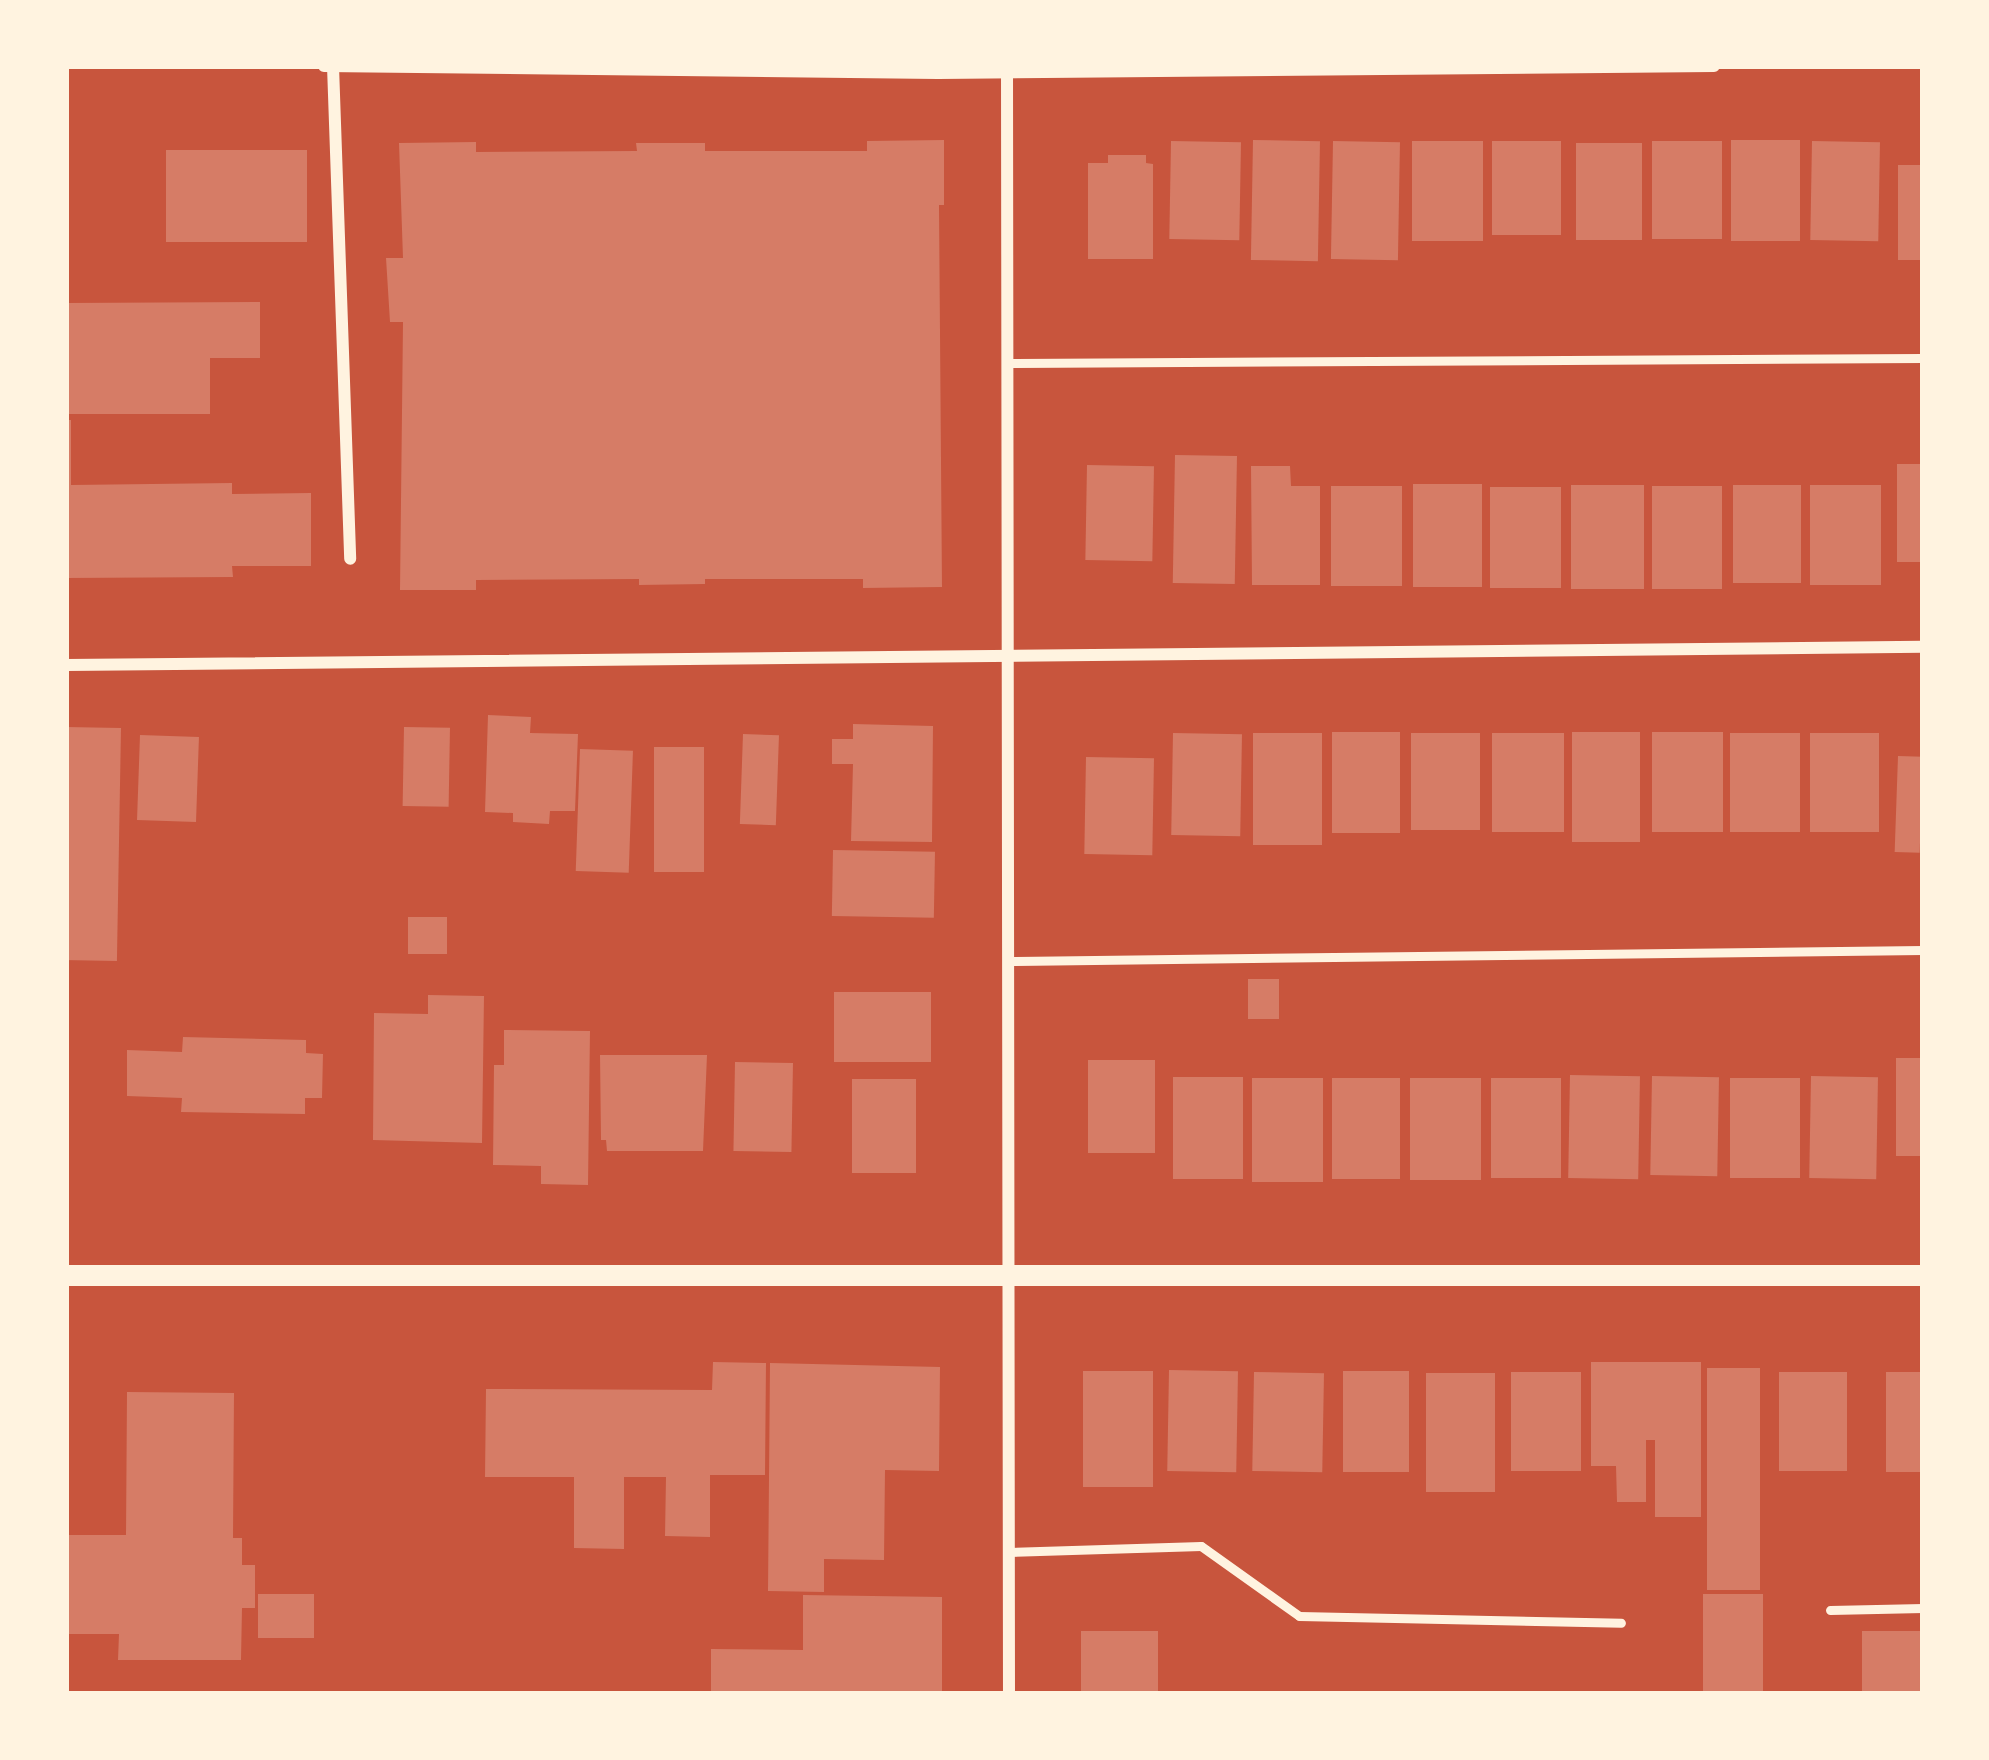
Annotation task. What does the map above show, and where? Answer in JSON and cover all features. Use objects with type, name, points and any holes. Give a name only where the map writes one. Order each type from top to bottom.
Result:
[{"type":"street","points":[[324,66],[938,73],[1007,67],[1714,66]]},
{"type":"street","points":[[333,66],[350,559]]},
{"type":"street","points":[[1007,67],[1009,1694]]},
{"type":"street","points":[[66,665],[1923,647]]},
{"type":"street","points":[[66,1275],[1923,1275]]},
{"type":"lane","points":[[1007,363],[1923,358]]},
{"type":"lane","points":[[1008,961],[1923,950]]},
{"type":"lane","points":[[1009,1552],[1201,1546],[1299,1616],[1621,1623]]},
{"type":"lane","points":[[1830,1610],[1923,1608]]},
{"type":"building","points":[[944,140],[944,205],[939,205],[942,587],[863,588],[863,579],[705,579],[705,584],[639,585],[639,579],[476,580],[476,590],[400,590],[403,322],[390,322],[386,258],[403,258],[399,143],[476,142],[476,152],[637,151],[636,143],[705,143],[705,151],[867,151],[867,141]]},
{"type":"building","points":[[1253,140],[1320,141],[1318,261],[1251,260]]},
{"type":"building","points":[[1731,140],[1800,140],[1800,241],[1731,241]]},
{"type":"building","points":[[1171,141],[1241,142],[1239,240],[1169,239]]},
{"type":"building","points":[[1333,141],[1400,142],[1398,260],[1331,259]]},
{"type":"building","points":[[1412,141],[1483,141],[1483,241],[1412,241]]},
{"type":"building","points":[[1492,141],[1561,141],[1561,235],[1492,235]]},
{"type":"building","points":[[1652,141],[1722,141],[1722,239],[1652,239]]},
{"type":"building","points":[[1812,141],[1880,142],[1878,241],[1810,240]]},
{"type":"building","points":[[1576,143],[1642,143],[1642,240],[1576,240]]},
{"type":"building","points":[[166,150],[307,150],[307,242],[166,242]]},
{"type":"building","points":[[1108,155],[1146,155],[1146,163],[1153,164],[1153,259],[1088,259],[1088,163],[1108,163]]},
{"type":"building","points":[[1898,165],[1923,165],[1923,260],[1898,260]]},
{"type":"building","points":[[260,302],[260,358],[210,358],[210,414],[66,414],[66,303]]},
{"type":"building","points":[[66,420],[71,420],[71,485],[232,483],[232,494],[311,493],[311,566],[232,566],[233,577],[66,578]]},
{"type":"building","points":[[1175,455],[1237,456],[1235,584],[1173,583]]},
{"type":"building","points":[[1897,464],[1923,464],[1923,562],[1897,562]]},
{"type":"building","points":[[1087,465],[1154,466],[1152,561],[1085,560]]},
{"type":"building","points":[[1251,466],[1290,466],[1291,486],[1320,486],[1320,585],[1252,585]]},
{"type":"building","points":[[1413,484],[1482,484],[1482,587],[1413,587]]},
{"type":"building","points":[[1571,485],[1644,485],[1644,589],[1571,589]]},
{"type":"building","points":[[1733,485],[1801,485],[1801,583],[1733,583]]},
{"type":"building","points":[[1810,485],[1881,485],[1881,585],[1810,585]]},
{"type":"building","points":[[1331,486],[1402,486],[1402,586],[1331,586]]},
{"type":"building","points":[[1652,486],[1722,486],[1722,589],[1652,589]]},
{"type":"building","points":[[1490,487],[1561,487],[1561,588],[1490,588]]},
{"type":"building","points":[[488,715],[531,717],[530,733],[578,734],[575,811],[550,811],[549,824],[513,822],[513,813],[485,812]]},
{"type":"building","points":[[853,724],[933,726],[932,842],[851,841],[853,764],[832,764],[832,739],[853,739]]},
{"type":"building","points":[[66,727],[121,728],[117,961],[66,960]]},
{"type":"building","points":[[404,727],[450,728],[449,807],[403,806]]},
{"type":"building","points":[[1332,732],[1400,732],[1400,833],[1332,833]]},
{"type":"building","points":[[1572,732],[1640,732],[1640,842],[1572,842]]},
{"type":"building","points":[[1652,732],[1723,732],[1723,832],[1652,832]]},
{"type":"building","points":[[1173,733],[1242,734],[1240,836],[1171,835]]},
{"type":"building","points":[[1253,733],[1322,733],[1322,845],[1253,845]]},
{"type":"building","points":[[1411,733],[1480,733],[1480,830],[1411,830]]},
{"type":"building","points":[[1492,733],[1564,733],[1564,832],[1492,832]]},
{"type":"building","points":[[1730,733],[1800,733],[1800,832],[1730,832]]},
{"type":"building","points":[[1810,733],[1879,733],[1879,832],[1810,832]]},
{"type":"building","points":[[743,734],[779,735],[776,825],[740,824]]},
{"type":"building","points":[[140,735],[199,737],[196,822],[137,820]]},
{"type":"building","points":[[654,747],[704,747],[704,872],[654,872]]},
{"type":"building","points":[[580,749],[633,751],[629,873],[576,871]]},
{"type":"building","points":[[1898,756],[1923,757],[1920,853],[1895,852]]},
{"type":"building","points":[[1086,757],[1154,758],[1152,855],[1084,854]]},
{"type":"building","points":[[833,850],[935,852],[934,918],[832,916]]},
{"type":"building","points":[[408,917],[447,917],[447,954],[408,954]]},
{"type":"building","points":[[1248,979],[1279,979],[1279,1019],[1248,1019]]},
{"type":"building","points":[[834,992],[931,992],[931,1062],[834,1062]]},
{"type":"building","points":[[428,995],[484,996],[482,1143],[373,1140],[374,1013],[428,1014]]},
{"type":"building","points":[[504,1030],[590,1031],[588,1185],[541,1184],[541,1166],[493,1165],[494,1065],[504,1065]]},
{"type":"building","points":[[183,1037],[306,1040],[306,1053],[323,1054],[322,1098],[305,1098],[305,1114],[181,1112],[182,1098],[127,1096],[127,1050],[182,1052]]},
{"type":"building","points":[[600,1055],[707,1055],[703,1151],[607,1151],[606,1140],[601,1140]]},
{"type":"building","points":[[1896,1058],[1923,1058],[1923,1156],[1896,1156]]},
{"type":"building","points":[[1088,1060],[1155,1060],[1155,1153],[1088,1153]]},
{"type":"building","points":[[735,1062],[793,1063],[791,1152],[733,1151]]},
{"type":"building","points":[[1570,1075],[1640,1076],[1638,1179],[1568,1178]]},
{"type":"building","points":[[1652,1076],[1719,1077],[1717,1176],[1650,1175]]},
{"type":"building","points":[[1811,1076],[1878,1077],[1876,1179],[1809,1178]]},
{"type":"building","points":[[1173,1077],[1243,1077],[1243,1179],[1173,1179]]},
{"type":"building","points":[[1252,1078],[1323,1078],[1323,1182],[1252,1182]]},
{"type":"building","points":[[1332,1078],[1400,1078],[1400,1179],[1332,1179]]},
{"type":"building","points":[[1410,1078],[1481,1078],[1481,1180],[1410,1180]]},
{"type":"building","points":[[1491,1078],[1561,1078],[1561,1178],[1491,1178]]},
{"type":"building","points":[[1730,1078],[1800,1078],[1800,1178],[1730,1178]]},
{"type":"building","points":[[852,1079],[916,1079],[916,1173],[852,1173]]},
{"type":"building","points":[[713,1362],[766,1363],[765,1475],[710,1475],[710,1537],[665,1536],[666,1477],[624,1477],[624,1549],[574,1548],[574,1477],[485,1477],[486,1389],[712,1390]]},
{"type":"building","points":[[1591,1362],[1701,1362],[1701,1517],[1655,1517],[1655,1440],[1646,1440],[1646,1502],[1617,1502],[1616,1466],[1591,1466]]},
{"type":"building","points":[[770,1363],[940,1367],[939,1471],[885,1470],[884,1560],[824,1559],[824,1592],[768,1591]]},
{"type":"building","points":[[1707,1368],[1760,1368],[1760,1590],[1707,1590]]},
{"type":"building","points":[[1169,1370],[1238,1371],[1236,1472],[1167,1471]]},
{"type":"building","points":[[1083,1371],[1153,1371],[1153,1487],[1083,1487]]},
{"type":"building","points":[[1343,1371],[1409,1371],[1409,1472],[1343,1472]]},
{"type":"building","points":[[1254,1372],[1324,1373],[1322,1472],[1252,1471]]},
{"type":"building","points":[[1511,1372],[1581,1372],[1581,1471],[1511,1471]]},
{"type":"building","points":[[1779,1372],[1847,1372],[1847,1471],[1779,1471]]},
{"type":"building","points":[[1886,1372],[1923,1372],[1923,1472],[1886,1472]]},
{"type":"building","points":[[1426,1373],[1495,1373],[1495,1492],[1426,1492]]},
{"type":"building","points":[[127,1392],[234,1393],[233,1538],[242,1538],[242,1565],[255,1565],[255,1608],[242,1608],[241,1660],[118,1660],[119,1634],[66,1634],[66,1535],[126,1535]]},
{"type":"building","points":[[258,1594],[314,1594],[314,1638],[258,1638]]},
{"type":"building","points":[[1703,1594],[1763,1594],[1763,1694],[1703,1694]]},
{"type":"building","points":[[803,1595],[942,1597],[942,1694],[711,1694],[711,1649],[803,1650]]},
{"type":"building","points":[[1081,1631],[1158,1631],[1158,1694],[1081,1694]]},
{"type":"building","points":[[1862,1631],[1923,1631],[1923,1694],[1862,1694]]}]
